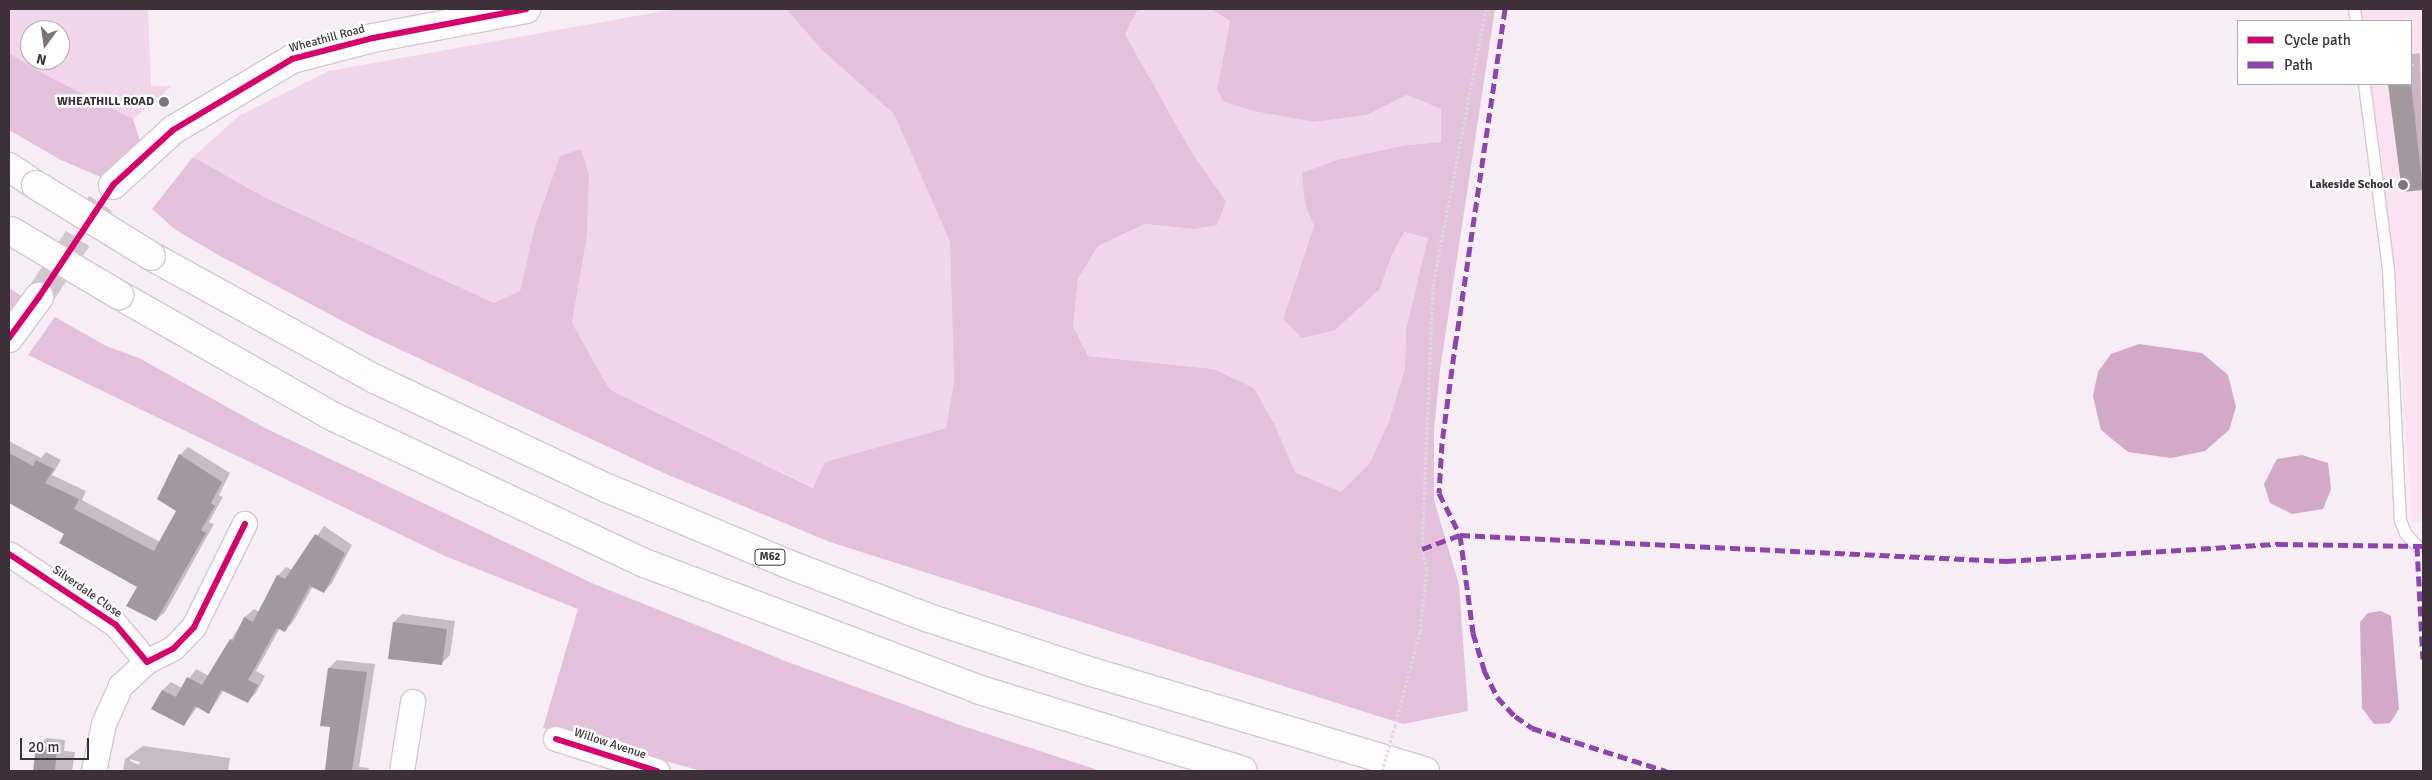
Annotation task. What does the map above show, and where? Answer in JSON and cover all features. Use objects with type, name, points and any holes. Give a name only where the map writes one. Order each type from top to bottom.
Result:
[{"type":"main road","name":"Wheathill Road","points":[[112,185],[173,130],[292,59],[373,38],[526,9]]},
{"type":"main road","name":"M62","points":[[9,167],[151,256],[377,380],[607,488],[788,564],[930,618],[1082,669],[1425,771]]},
{"type":"main road","points":[[10,230],[119,295],[334,417],[646,564],[977,689],[1243,771]]},
{"type":"main road","points":[[9,338],[39,298]]},
{"type":"street","points":[[94,771],[104,724],[121,686],[147,662],[174,648],[194,627],[245,524]]},
{"type":"street","name":"Silverdale Close","points":[[9,554],[116,625],[147,662]]},
{"type":"street","points":[[402,771],[413,702]]},
{"type":"street","name":"Willow Avenue","points":[[556,739],[657,771]]},
{"type":"lane","points":[[2364,85],[2388,269],[2400,520],[2405,533],[2418,546]]},
{"type":"path","points":[[1382,771],[1420,631],[1427,569],[1422,549],[1433,286],[1486,9]]},
{"type":"shaded area","points":[[9,9],[148,9],[151,86],[172,86],[133,119],[37,70],[70,70],[70,20],[20,20],[20,60],[9,53]]},
{"type":"shaded area","points":[[675,9],[786,9],[822,50],[894,114],[950,242],[954,382],[946,428],[825,462],[814,488],[610,390],[572,323],[587,236],[589,175],[560,156],[535,226],[520,292],[494,303],[264,197],[193,157],[239,116],[329,71]]},
{"type":"shaded area","points":[[786,9],[1149,9],[1137,11],[1125,34],[1192,153],[1226,201],[1217,225],[1193,229],[1145,224],[1098,246],[1078,279],[1073,326],[1088,356],[1214,369],[1254,388],[1275,425],[1295,472],[1341,492],[1370,463],[1389,421],[1405,368],[1406,329],[1428,238],[1404,232],[1391,257],[1380,289],[1335,330],[1302,338],[1283,319],[1314,226],[1305,204],[1302,173],[1337,160],[1407,145],[1441,142],[1441,109],[1407,95],[1367,115],[1314,122],[1253,111],[1224,102],[1217,90],[1230,21],[1211,9],[1495,9],[1440,370],[1434,429],[1434,500],[1459,585],[1468,711],[1403,724],[830,542],[666,474],[369,335],[220,256],[176,230],[152,209],[193,157],[264,197],[494,303],[520,291],[535,226],[560,156],[581,149],[589,175],[587,236],[572,323],[610,390],[813,488],[825,462],[946,428],[954,382],[950,242],[894,114],[822,50]]},
{"type":"shaded area","points":[[1149,9],[1211,9],[1230,21],[1217,90],[1224,102],[1253,111],[1314,122],[1367,115],[1407,95],[1441,109],[1441,142],[1407,145],[1305,204],[1314,226],[1283,319],[1380,289],[1391,257],[1404,232],[1428,238],[1406,329],[1405,368],[1389,421],[1370,463],[1341,492],[1295,472],[1275,425],[1254,388],[1214,369],[1088,356],[1073,326],[1078,279],[1098,246],[1145,224],[1193,229],[1226,201],[1192,153],[1125,34],[1137,11]]},
{"type":"shaded area","name":"Lakeside School","points":[[2362,9],[2423,9],[2423,522],[2412,523],[2396,286],[2371,85],[2412,85],[2412,20],[2363,20]]},
{"type":"shaded area","points":[[9,53],[20,60],[20,70],[37,70],[133,119],[143,150],[110,181],[61,160],[9,130]]},
{"type":"shaded area","points":[[9,288],[23,297],[9,319]]},
{"type":"shaded area","points":[[55,317],[106,346],[139,358],[267,429],[594,584],[788,662],[960,725],[1101,771],[702,771],[543,728],[578,609],[445,556],[28,355]]},
{"type":"shaded area","points":[[2139,344],[2202,353],[2228,375],[2236,407],[2229,430],[2205,451],[2171,458],[2128,452],[2101,430],[2093,396],[2098,372],[2111,354]]},
{"type":"shaded area","points":[[2302,455],[2328,463],[2331,489],[2323,509],[2292,514],[2270,503],[2264,484],[2277,459]]},
{"type":"shaded area","points":[[2381,611],[2391,616],[2399,709],[2390,723],[2374,724],[2362,708],[2360,622],[2368,613]]},
{"type":"building","points":[[2388,85],[2411,85],[2423,190],[2402,192]]},
{"type":"building","points":[[9,453],[33,466],[36,460],[54,469],[45,483],[79,499],[74,509],[154,551],[176,511],[157,499],[179,454],[222,482],[211,503],[215,506],[201,530],[206,533],[156,621],[126,606],[137,587],[59,543],[64,534],[9,503]]},
{"type":"building","points":[[315,534],[345,553],[324,593],[310,586],[285,632],[277,628],[248,680],[258,685],[248,703],[221,690],[209,714],[195,706],[184,726],[151,709],[162,690],[176,697],[187,677],[202,685],[230,639],[233,641],[244,617],[253,622],[277,575],[285,579]]},
{"type":"building","points":[[393,622],[447,629],[442,665],[388,659]]},
{"type":"building","points":[[328,668],[367,672],[352,771],[325,771],[330,727],[320,726]]},
{"type":"building","points":[[36,746],[57,748],[55,771],[33,771]]},
{"type":"tunnel","points":[[39,297],[113,185]]},
{"type":"marked path","points":[[1505,9],[1456,339],[1442,443],[1439,493],[1460,535],[1473,633],[1484,670],[1497,697],[1515,716],[1532,728],[1666,771]]},
{"type":"marked path","points":[[1422,549],[1460,535],[2006,561],[2278,544],[2423,546]]},
{"type":"marked path","points":[[2417,546],[2423,659]]},
{"type":"cycle path","points":[[9,338],[39,297],[113,185],[173,130],[292,59],[373,38],[526,9]]},
{"type":"cycle path","points":[[9,554],[116,625],[147,662],[174,648],[194,627],[245,524]]},
{"type":"cycle path","points":[[556,739],[657,771]]},
{"type":"place","name":"WHEATHILL ROAD","points":[[164,102]]},
{"type":"place","name":"Lakeside School","points":[[2403,185]]}]
